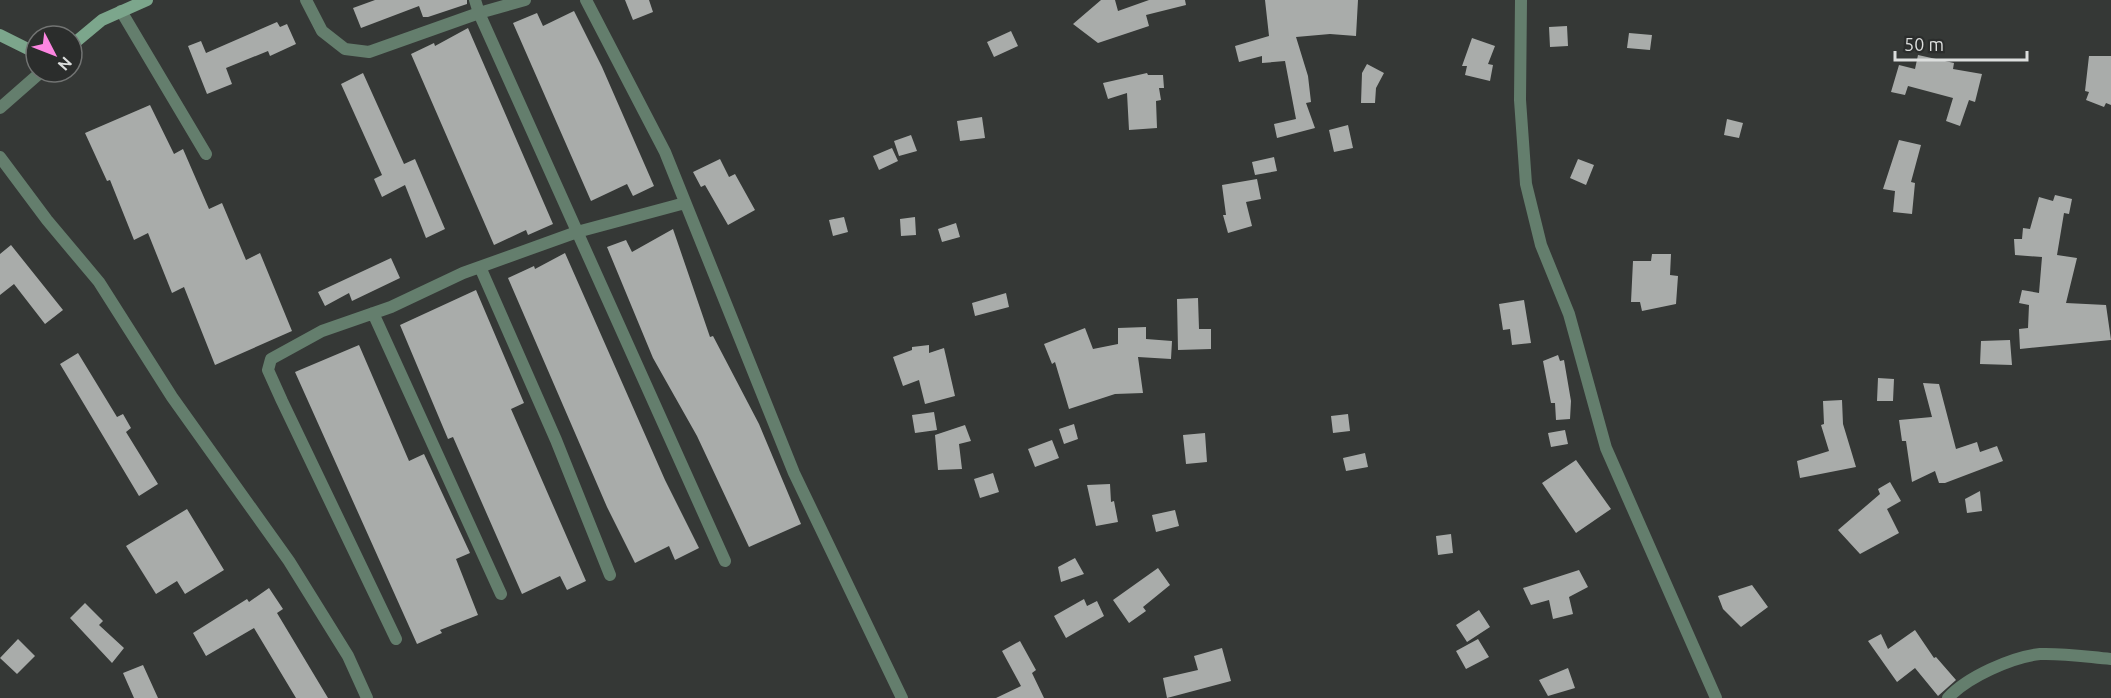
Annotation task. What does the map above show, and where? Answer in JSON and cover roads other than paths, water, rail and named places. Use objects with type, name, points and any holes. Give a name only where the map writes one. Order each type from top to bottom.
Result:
[{"type":"main road","points":[[84,35],[102,20],[147,0]]},
{"type":"main road","points":[[0,35],[24,47]]},
{"type":"street","points":[[306,0],[321,32],[345,49],[369,52],[479,13],[525,0]]},
{"type":"street","points":[[475,0],[725,561]]},
{"type":"street","points":[[586,0],[665,152],[794,473],[902,698]]},
{"type":"street","points":[[1521,0],[1520,100],[1526,184],[1542,245],[1569,314],[1606,448],[1716,698]]},
{"type":"street","points":[[122,11],[206,154]]},
{"type":"street","points":[[0,108],[27,84]]},
{"type":"street","points":[[0,157],[47,220],[99,282],[172,397],[282,551],[348,656],[367,698]]},
{"type":"street","points":[[396,639],[268,370],[271,359],[322,331],[373,313],[480,267],[577,232],[685,202]]},
{"type":"street","points":[[480,267],[556,440],[610,575]]},
{"type":"street","points":[[373,313],[501,594]]},
{"type":"street","points":[[1948,698],[1968,680],[2040,654],[2111,659]]}]
